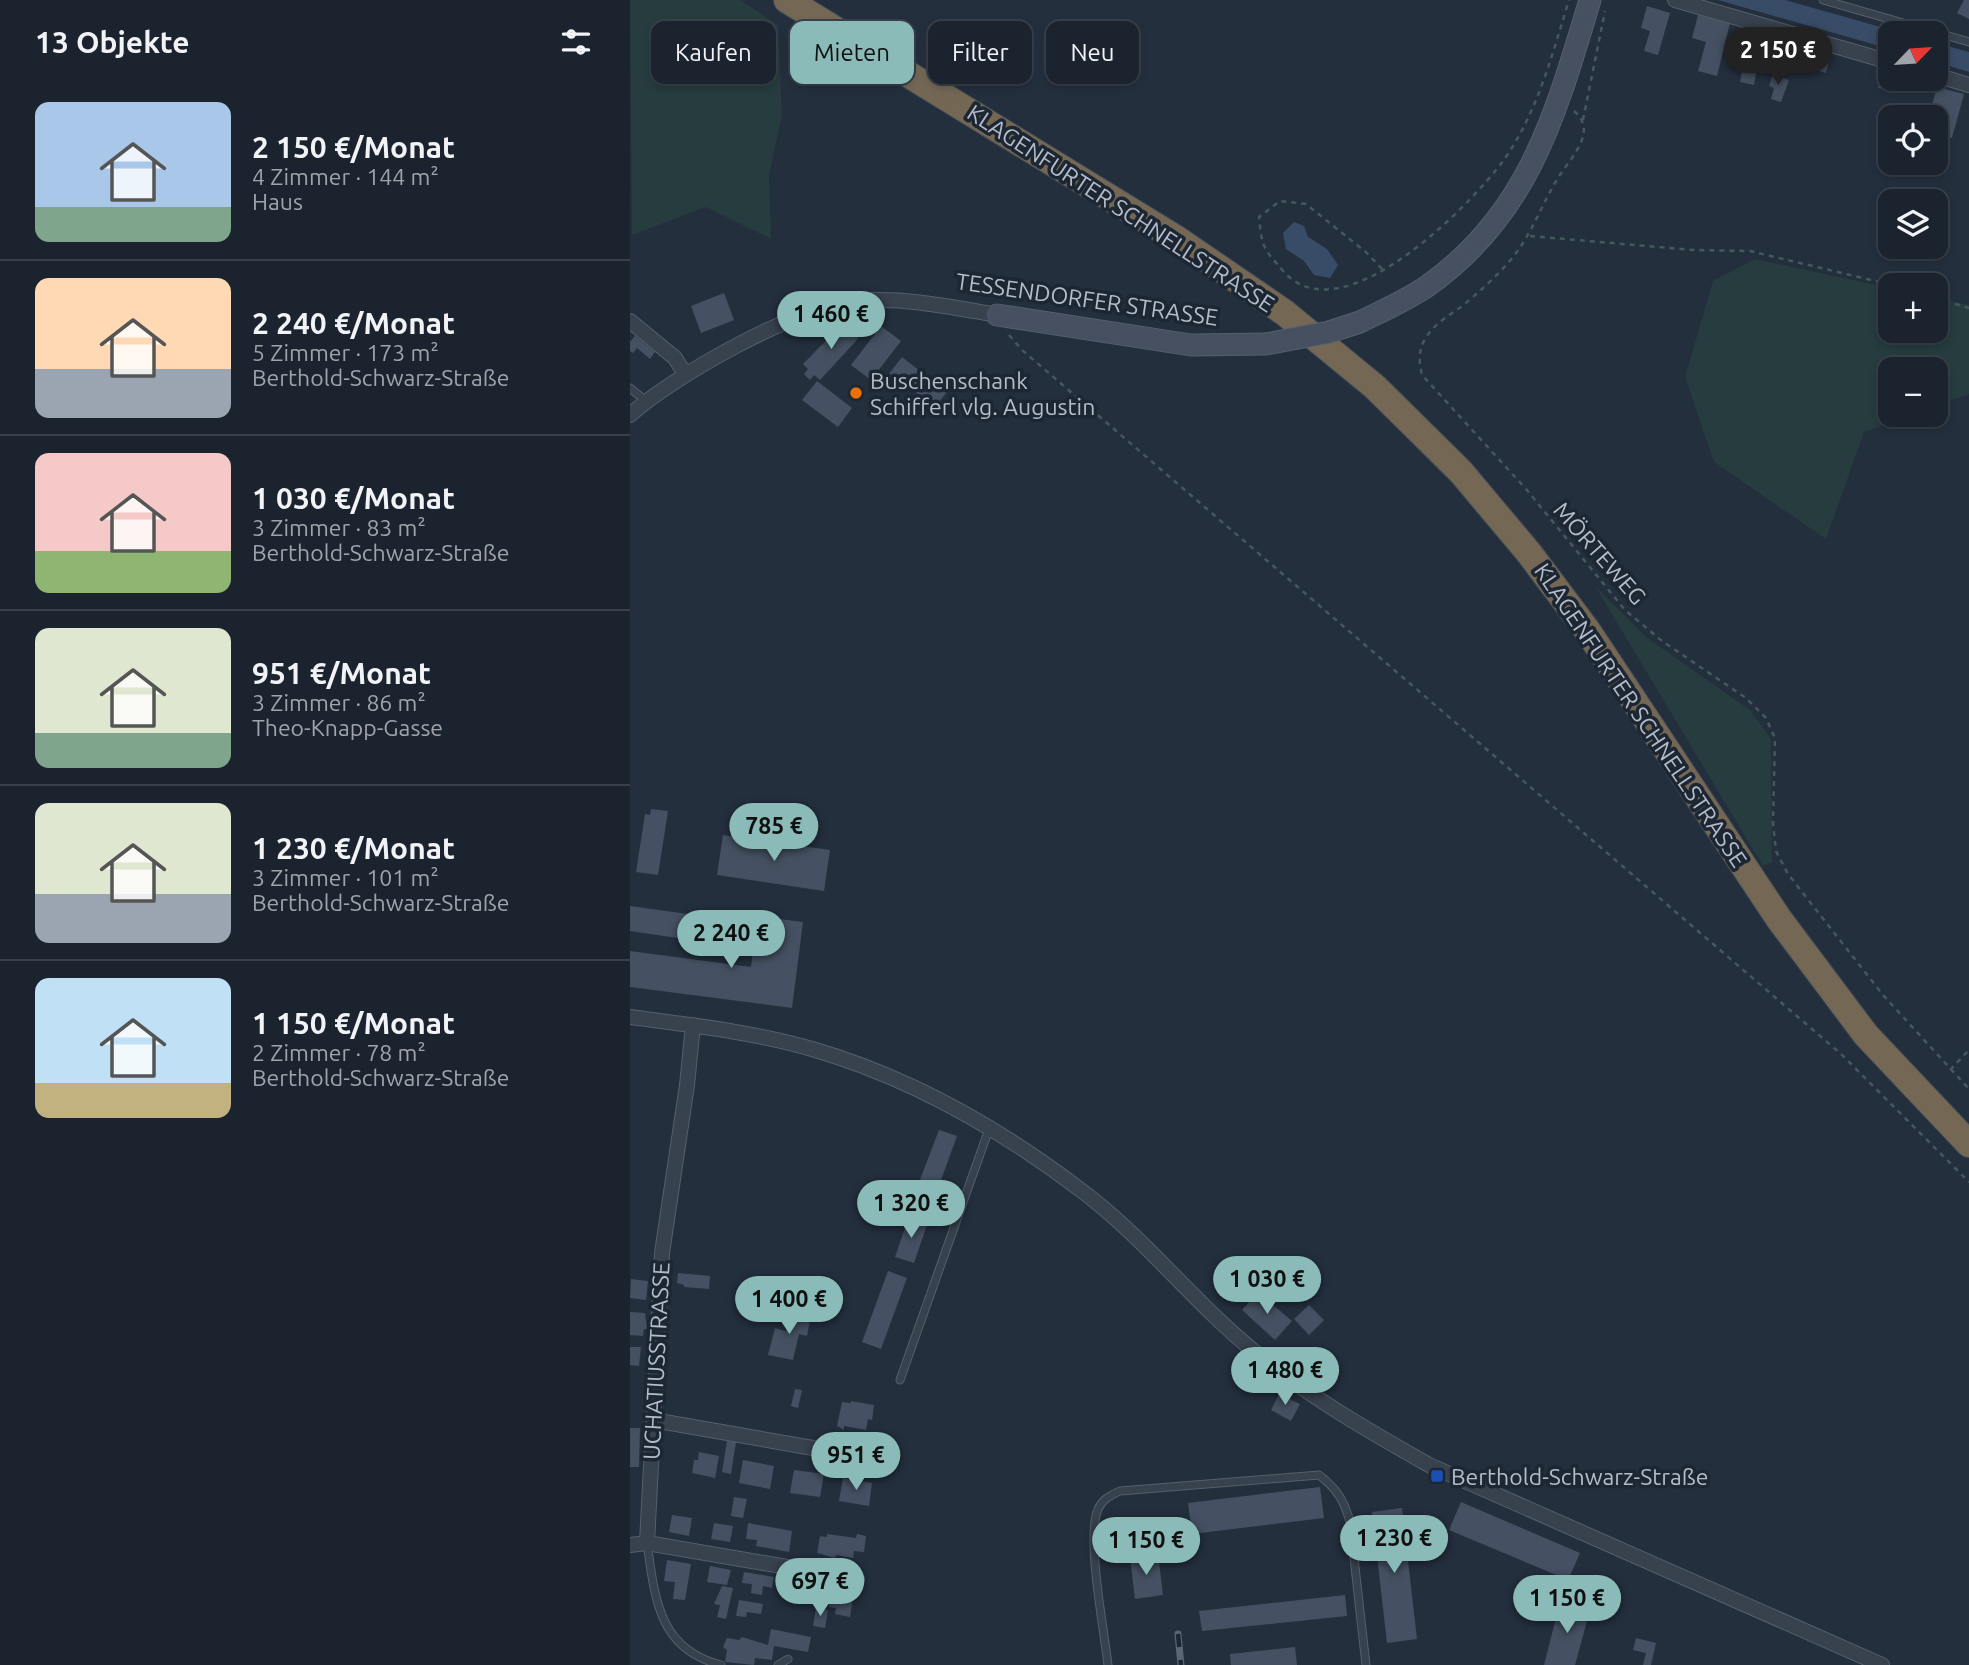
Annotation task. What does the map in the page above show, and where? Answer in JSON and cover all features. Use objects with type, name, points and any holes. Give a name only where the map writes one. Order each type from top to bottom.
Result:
[{"type":"highway","name":"KLAGENFURTER SCHNELLSTRASSE","points":[[787,0],[1177,239],[1285,313],[1376,387],[1461,472],[1529,553],[1587,630],[1779,919],[1866,1035],[1969,1144]]},
{"type":"street","points":[[1675,0],[1878,59]]},
{"type":"street","name":"TESSENDORFER STRASSE","points":[[630,415],[685,374],[799,317],[836,304],[856,301],[903,300],[1191,345],[1266,344],[1329,332],[1360,321],[1427,286],[1448,270],[1493,224],[1532,168],[1595,3]]},
{"type":"street","points":[[1948,79],[1969,85]]},
{"type":"street","points":[[630,321],[675,358],[685,374]]},
{"type":"street","points":[[630,1017],[768,1038],[858,1064],[908,1086],[989,1129],[1082,1191],[1127,1228],[1256,1353],[1366,1430],[1429,1465],[1882,1665]]},
{"type":"street","name":"UCHATIUSSTRASSE","points":[[647,1543],[662,1253],[687,1085],[693,1025]]},
{"type":"street","points":[[653,1420],[882,1460]]},
{"type":"street","points":[[630,1545],[647,1543],[857,1578]]},
{"type":"lane","points":[[1824,0],[1969,42]]},
{"type":"lane","points":[[630,388],[646,401]]},
{"type":"lane","points":[[900,1380],[989,1129]]},
{"type":"lane","points":[[1108,1665],[1093,1535],[1097,1511],[1106,1497],[1120,1491],[1319,1475],[1334,1486],[1345,1502],[1350,1522],[1366,1665]]},
{"type":"lane","name":"UCHATIUSSTRASSE","points":[[647,1543],[656,1599],[663,1620],[673,1636],[689,1652],[703,1660],[721,1665]]},
{"type":"lane","points":[[778,1665],[788,1659]]},
{"type":"path","points":[[1382,270],[1367,253],[1306,204],[1280,201],[1259,217],[1262,246],[1290,278],[1320,291],[1353,283],[1382,270],[1414,252],[1476,192],[1503,161],[1528,119],[1569,0]]},
{"type":"path","name":"MÖRTEWEG","points":[[1595,3],[1606,12],[1583,120],[1585,132],[1580,145],[1558,178],[1530,236],[1485,287],[1436,325],[1425,339],[1418,355],[1422,375],[1526,489],[1625,610],[1662,640],[1746,698],[1766,718],[1775,738],[1773,823],[1776,851],[1788,874],[1883,995],[1969,1089]]},
{"type":"path","points":[[1558,105],[1575,112],[1583,120]]},
{"type":"path","points":[[1530,236],[1693,250],[1750,251],[1878,282]]},
{"type":"path","points":[[1948,302],[1969,308]]},
{"type":"path","points":[[996,315],[998,323],[1033,359],[1841,1054],[1969,1182]]},
{"type":"path","points":[[1950,1070],[1969,1050]]},
{"type":"green space","points":[[630,0],[740,0],[772,21],[651,21],[651,84],[776,84],[776,24],[778,25],[782,115],[769,175],[771,239],[706,207],[632,235]]},
{"type":"green space","points":[[1755,259],[1878,285],[1878,343],[1948,343],[1948,301],[1969,305],[1969,394],[1948,402],[1948,357],[1878,357],[1878,427],[1864,432],[1826,539],[1714,462],[1685,377],[1713,281]]},
{"type":"green space","points":[[1595,586],[1646,637],[1750,710],[1771,739],[1772,862],[1763,866]]},
{"type":"water","points":[[1718,0],[1785,0],[1878,26],[1878,46]]},
{"type":"water","points":[[1948,46],[1969,52],[1969,72],[1948,66]]},
{"type":"water","points":[[1294,222],[1304,226],[1308,237],[1327,249],[1338,265],[1330,278],[1314,275],[1304,261],[1286,249],[1283,233]]},
{"type":"building","points":[[1964,0],[1969,0],[1969,19],[1957,13]]},
{"type":"building","points":[[1647,6],[1670,13],[1658,55],[1644,51],[1650,31],[1641,28]]},
{"type":"building","points":[[1698,15],[1730,23],[1717,76],[1698,71],[1706,42],[1692,38]]},
{"type":"building","points":[[1748,32],[1760,36],[1755,53],[1736,48],[1740,33],[1748,35]]},
{"type":"building","points":[[1815,50],[1831,54],[1826,73],[1811,69]]},
{"type":"building","points":[[1745,55],[1759,57],[1754,85],[1740,82]]},
{"type":"building","points":[[1773,74],[1789,80],[1781,102],[1771,99],[1774,88],[1769,86]]},
{"type":"building","points":[[1948,90],[1964,94],[1952,138],[1948,137],[1948,105],[1932,105],[1936,91]]},
{"type":"building","points":[[724,293],[734,320],[701,333],[691,306]]},
{"type":"building","points":[[846,320],[861,333],[820,380],[814,375],[810,380],[804,374],[808,369],[803,364]]},
{"type":"building","points":[[881,326],[901,341],[871,380],[851,365]]},
{"type":"building","points":[[635,336],[655,352],[650,359],[637,348],[633,353],[630,351],[630,342]]},
{"type":"building","points":[[902,357],[947,392],[935,407],[901,381],[896,387],[885,379]]},
{"type":"building","points":[[817,381],[852,408],[838,427],[802,400]]},
{"type":"building","points":[[651,809],[668,811],[658,875],[636,872],[645,814],[650,815]]},
{"type":"building","points":[[723,835],[830,850],[824,891],[717,875]]},
{"type":"building","points":[[630,906],[702,916],[698,941],[630,931]]},
{"type":"building","points":[[757,916],[803,922],[792,1008],[630,987],[630,951],[751,967]]},
{"type":"building","points":[[939,1130],[957,1136],[932,1205],[913,1198]]},
{"type":"building","points":[[909,1216],[928,1222],[914,1263],[895,1257]]},
{"type":"building","points":[[888,1271],[907,1278],[881,1349],[862,1342]]},
{"type":"building","points":[[678,1273],[710,1276],[709,1289],[684,1287],[677,1283]]},
{"type":"building","points":[[631,1279],[648,1281],[646,1300],[630,1298]]},
{"type":"building","points":[[1258,1292],[1292,1321],[1275,1340],[1242,1310]]},
{"type":"building","points":[[1309,1305],[1324,1320],[1309,1335],[1294,1319]]},
{"type":"building","points":[[630,1312],[645,1313],[647,1329],[644,1329],[643,1336],[630,1335]]},
{"type":"building","points":[[790,1312],[811,1316],[807,1336],[799,1334],[793,1360],[768,1355],[775,1328],[786,1331]]},
{"type":"building","points":[[630,1347],[641,1347],[639,1366],[630,1365]]},
{"type":"building","points":[[795,1389],[802,1390],[798,1408],[791,1406]]},
{"type":"building","points":[[1279,1394],[1300,1404],[1291,1421],[1271,1410]]},
{"type":"building","points":[[842,1402],[874,1405],[872,1420],[868,1419],[866,1430],[844,1426],[844,1430],[837,1426]]},
{"type":"building","points":[[630,1428],[640,1428],[639,1467],[630,1467]]},
{"type":"building","points":[[727,1441],[736,1442],[731,1474],[722,1472]]},
{"type":"building","points":[[699,1452],[719,1456],[715,1478],[692,1473],[694,1460],[698,1460]]},
{"type":"building","points":[[743,1460],[774,1466],[770,1489],[739,1483]]},
{"type":"building","points":[[794,1470],[824,1474],[820,1497],[790,1493]]},
{"type":"building","points":[[843,1478],[872,1483],[869,1506],[839,1501]]},
{"type":"building","points":[[1320,1487],[1324,1518],[1192,1534],[1188,1503]]},
{"type":"building","points":[[734,1497],[747,1499],[743,1518],[731,1516]]},
{"type":"building","points":[[1461,1502],[1580,1553],[1568,1580],[1449,1530]]},
{"type":"building","points":[[1402,1508],[1417,1639],[1387,1643],[1372,1512]]},
{"type":"building","points":[[672,1515],[692,1518],[689,1536],[669,1532]]},
{"type":"building","points":[[714,1523],[733,1526],[730,1542],[711,1539]]},
{"type":"building","points":[[748,1523],[792,1531],[789,1552],[756,1546],[757,1540],[746,1539]]},
{"type":"building","points":[[827,1534],[856,1538],[857,1534],[866,1536],[864,1552],[854,1551],[853,1558],[836,1555],[835,1558],[817,1553],[820,1536],[827,1537]]},
{"type":"building","points":[[1158,1554],[1163,1595],[1135,1599],[1130,1558]]},
{"type":"building","points":[[667,1560],[691,1564],[685,1600],[673,1599],[675,1582],[664,1581]]},
{"type":"building","points":[[710,1566],[731,1570],[727,1585],[707,1582]]},
{"type":"building","points":[[744,1572],[774,1577],[772,1588],[763,1586],[762,1595],[751,1593],[752,1584],[742,1583]]},
{"type":"building","points":[[722,1586],[733,1588],[726,1619],[717,1617],[720,1605],[714,1604]]},
{"type":"building","points":[[833,1587],[854,1591],[850,1617],[835,1614],[836,1608],[829,1607],[829,1589]]},
{"type":"building","points":[[1345,1595],[1347,1616],[1202,1631],[1199,1611]]},
{"type":"building","points":[[739,1600],[763,1604],[761,1614],[747,1612],[746,1617],[736,1616]]},
{"type":"building","points":[[1560,1602],[1590,1610],[1575,1665],[1544,1665]]},
{"type":"building","points":[[816,1608],[828,1610],[825,1628],[813,1626]]},
{"type":"building","points":[[771,1629],[811,1637],[808,1652],[774,1646],[772,1660],[755,1658],[754,1665],[725,1662],[727,1650],[723,1647],[727,1638],[739,1640],[742,1637],[768,1645]]},
{"type":"building","points":[[1636,1638],[1656,1643],[1651,1665],[1643,1665],[1646,1653],[1633,1650]]},
{"type":"building","points":[[1295,1647],[1297,1665],[1231,1665],[1230,1654]]},
{"type":"railway","points":[[1178,1634],[1181,1665]]},
{"type":"place","name":"Buschenschank Schifferl vlg. Augustin","points":[[856,393]]},
{"type":"place","name":"Berthold-Schwarz-Straße","points":[[1437,1476]]}]
